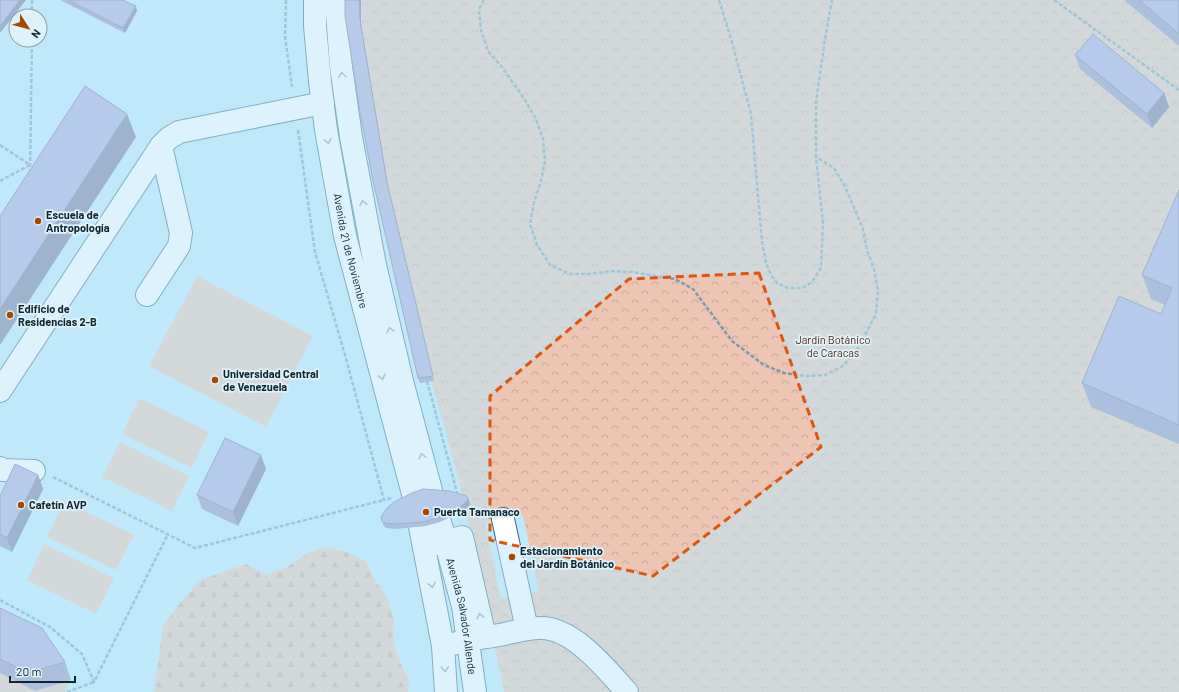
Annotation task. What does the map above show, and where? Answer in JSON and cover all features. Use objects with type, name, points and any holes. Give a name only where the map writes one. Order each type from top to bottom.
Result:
[{"type":"street","name":"Avenida 21 de Noviembre","points":[[315,0],[315,26],[326,130],[345,236],[423,496],[402,381],[375,265],[351,137],[341,66],[336,0]]},
{"type":"street","points":[[0,391],[162,146],[169,138],[179,132],[323,102]]},
{"type":"street","points":[[147,295],[180,246],[181,233],[162,146]]},
{"type":"street","points":[[0,468],[2,470],[34,472]]},
{"type":"street","points":[[503,519],[527,629]]},
{"type":"street","name":"Avenida Salvador Allende","points":[[443,646],[432,534],[477,639],[475,692]]},
{"type":"street","points":[[446,692],[443,646],[527,629],[540,628],[547,629],[573,640],[593,655],[627,692]]},
{"type":"path","points":[[484,0],[479,9],[480,30],[488,51],[502,67],[525,100],[536,119],[543,139],[545,160],[530,224],[537,245],[550,265],[570,274],[590,274],[611,271],[632,272],[675,279],[693,289],[732,341],[764,365],[784,373],[805,376],[826,375],[843,366],[858,350],[876,314],[878,291],[874,269],[867,250],[863,229],[845,186],[834,168],[816,157]]},
{"type":"path","points":[[719,0],[751,114],[766,263],[771,275],[777,283],[788,288],[802,288],[812,282],[821,268],[823,223],[816,157],[816,102],[824,39],[832,0]]},
{"type":"path","points":[[1054,0],[1179,90]]},
{"type":"path","points":[[30,179],[32,48]]},
{"type":"path","points":[[0,145],[30,165]]},
{"type":"path","points":[[0,181],[30,165]]},
{"type":"path","points":[[428,381],[460,503]]},
{"type":"path","points":[[34,472],[44,473],[196,548],[384,500]]},
{"type":"path","points":[[67,692],[94,682],[168,534]]},
{"type":"path","points":[[0,600],[50,627],[82,654],[94,682]]},
{"type":"highlighted area","points":[[759,273],[821,447],[653,576],[490,540],[490,396],[629,279]]},
{"type":"green space","name":"Jardín Botánico de Caracas","points":[[359,0],[1179,0],[1179,692],[504,692],[457,472],[405,287],[358,18]],"holes":[[[523,515],[539,591],[501,599],[485,523]]]},
{"type":"green space","points":[[197,276],[313,336],[266,427],[149,366]]},
{"type":"green space","points":[[139,398],[209,432],[192,468],[122,434]]},
{"type":"green space","points":[[120,442],[189,476],[172,511],[102,477]]},
{"type":"green space","points":[[64,501],[134,535],[116,570],[47,537]]},
{"type":"green space","points":[[44,544],[114,578],[96,614],[27,580]]},
{"type":"green space","points":[[326,547],[347,552],[366,561],[375,580],[387,597],[394,619],[393,641],[399,660],[409,680],[408,692],[154,692],[163,626],[200,580],[246,564],[266,575],[287,567],[306,554]]},
{"type":"green space","points":[[0,673],[35,691],[71,680],[65,692],[0,692]]},
{"type":"building","points":[[0,0],[20,0],[14,8],[8,8],[8,16],[0,26]]},
{"type":"building","points":[[68,0],[122,0],[136,6],[123,28]]},
{"type":"building","points":[[345,0],[359,0],[360,20],[387,182],[433,376],[418,378],[372,176],[345,16]]},
{"type":"building","points":[[1139,0],[1179,0],[1179,34]]},
{"type":"building","points":[[1093,34],[1164,93],[1147,114],[1075,55]]},
{"type":"building","points":[[85,86],[127,114],[0,309],[0,216]]},
{"type":"building","points":[[1179,190],[1179,425],[1082,383],[1119,296],[1161,314],[1172,288],[1142,275]]},
{"type":"building","points":[[225,438],[261,455],[233,512],[197,495]]},
{"type":"building","points":[[15,464],[38,475],[7,538],[0,534],[0,496]]},
{"type":"building","name":"Puerta Tamanaco","points":[[423,489],[450,491],[467,496],[468,498],[467,501],[461,506],[439,517],[424,522],[393,524],[384,523],[382,521],[381,517],[387,508],[394,502]]},
{"type":"building","points":[[0,608],[42,628],[65,662],[28,673],[0,659]]},
{"type":"place","name":"Escuela de Antropología","points":[[38,221]]},
{"type":"place","name":"Edificio de Residencias 2-B","points":[[10,315]]},
{"type":"place","name":"Universidad Central de Venezuela","points":[[215,380]]},
{"type":"place","name":"Cafetín AVP","points":[[21,505]]},
{"type":"place","name":"Puerta Tamanaco","points":[[426,512]]},
{"type":"place","name":"Estacionamiento del Jardín Botánico","points":[[512,557]]}]
